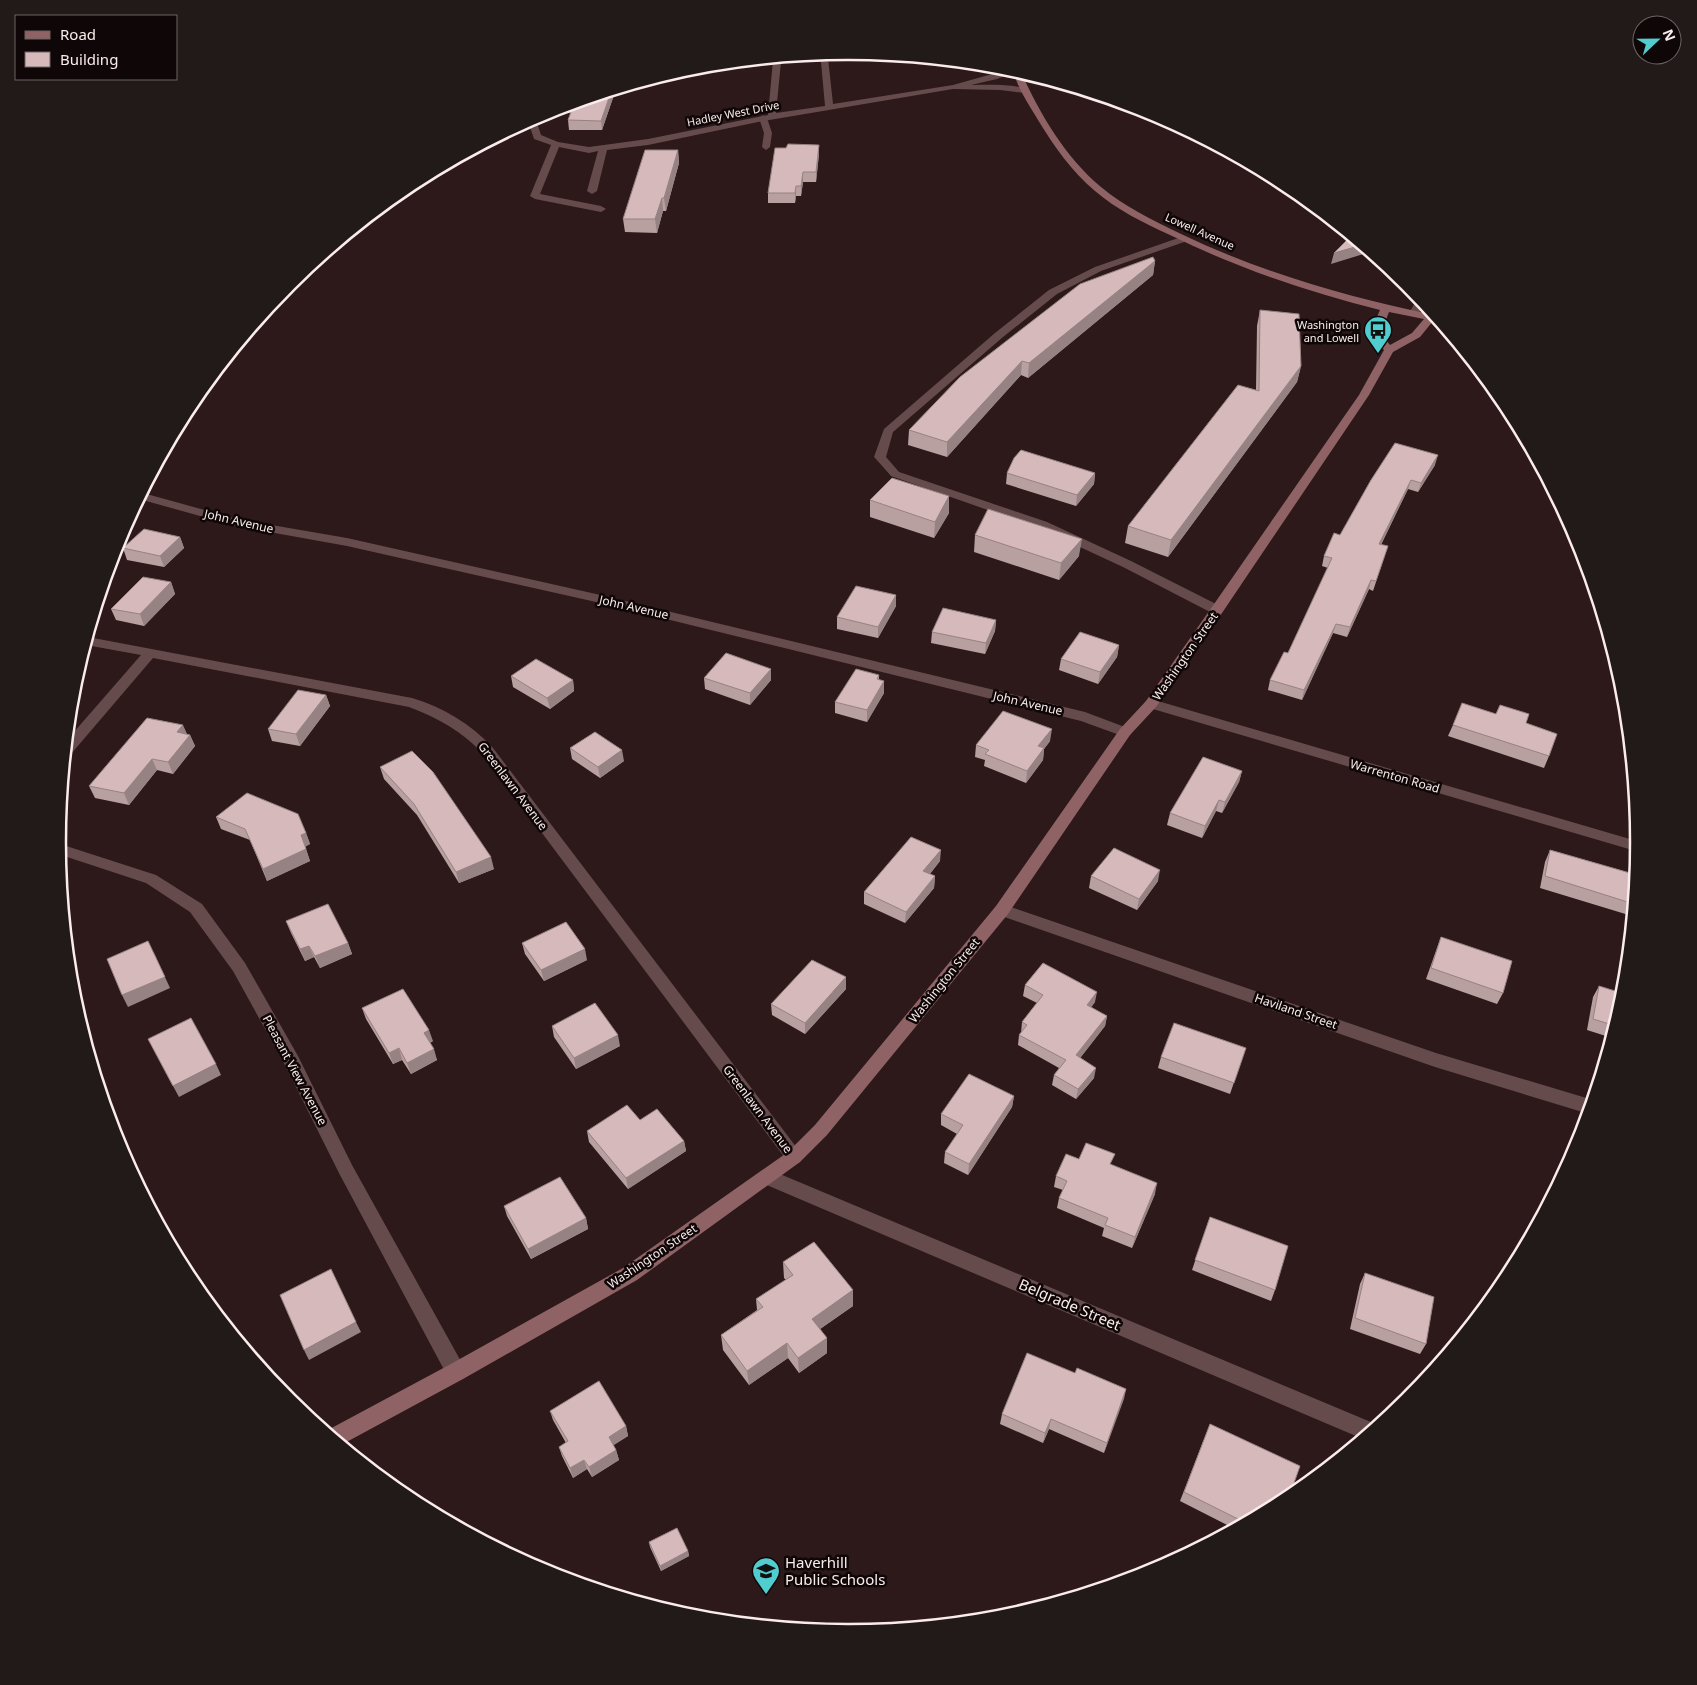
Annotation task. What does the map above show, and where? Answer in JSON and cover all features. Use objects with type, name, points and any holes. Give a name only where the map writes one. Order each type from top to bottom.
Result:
[{"type":"street","points":[[826,61],[829,107]]},
{"type":"street","points":[[766,147],[768,133],[767,118],[776,64]]},
{"type":"street","name":"Hadley West Drive","points":[[534,127],[536,137],[556,144],[589,150],[648,142],[767,118],[953,87],[1000,75]]},
{"type":"street","name":"Lowell Avenue","points":[[1020,80],[1025,91],[1070,160],[1089,182],[1115,201],[1184,239],[1274,276],[1386,308],[1428,317]]},
{"type":"street","name":"Hadley West Drive","points":[[953,87],[1000,88],[1025,91]]},
{"type":"street","points":[[556,144],[535,196],[601,209]]},
{"type":"street","points":[[592,191],[603,148]]},
{"type":"street","points":[[1184,239],[1098,269],[1053,292],[999,335],[888,431],[880,456],[895,474],[1043,525],[1127,564],[1217,610]]},
{"type":"street","points":[[1414,314],[1418,306]]},
{"type":"street","points":[[1386,308],[1379,324],[1379,338],[1389,350],[1416,335],[1431,321]]},
{"type":"street","name":"Washington Street","points":[[338,1435],[456,1372],[630,1274],[768,1177],[794,1157],[821,1130],[1002,910],[1125,732],[1151,704],[1217,610],[1364,395],[1389,350]]},
{"type":"street","name":"John Avenue","points":[[146,497],[236,522],[347,542],[731,630],[1085,717],[1125,732]]},
{"type":"street","name":"Greenlawn Avenue","points":[[93,642],[412,704],[436,711],[467,729],[488,752],[794,1157]]},
{"type":"street","points":[[73,743],[150,653]]},
{"type":"street","name":"Warrenton Road","points":[[1151,704],[1631,845]]},
{"type":"street","name":"Pleasant View Avenue","points":[[66,851],[151,878],[196,908],[239,967],[292,1061],[346,1170],[456,1372]]},
{"type":"street","name":"Haviland Street","points":[[1002,910],[1435,1060],[1584,1106]]},
{"type":"street","name":"Belgrade Street","points":[[768,1177],[1365,1430]]},
{"type":"building","points":[[609,98],[601,121],[568,120],[571,112]]},
{"type":"building","points":[[788,144],[819,145],[816,172],[803,172],[801,186],[796,186],[795,193],[768,193],[775,148],[786,148]]},
{"type":"building","points":[[645,150],[678,150],[664,198],[662,198],[655,219],[623,219]]},
{"type":"building","points":[[1347,240],[1355,247],[1334,253]]},
{"type":"building","points":[[1153,257],[1155,261],[1029,363],[1022,361],[947,442],[909,430],[960,377],[1080,284]]},
{"type":"building","points":[[1260,310],[1299,314],[1301,366],[1171,540],[1128,526],[1238,385],[1259,391]]},
{"type":"building","points":[[1395,443],[1438,455],[1421,483],[1411,480],[1379,544],[1388,546],[1376,581],[1371,580],[1350,627],[1336,624],[1304,690],[1270,680],[1284,652],[1288,653],[1332,558],[1324,556],[1334,533],[1340,535],[1371,480]]},
{"type":"building","points":[[1021,450],[1095,473],[1077,495],[1007,473],[1014,458]]},
{"type":"building","points":[[892,478],[949,496],[935,522],[870,500]]},
{"type":"building","points":[[988,509],[1082,539],[1061,563],[975,535]]},
{"type":"building","points":[[144,529],[180,537],[160,556],[124,548]]},
{"type":"building","points":[[143,577],[171,582],[140,614],[111,609]]},
{"type":"building","points":[[856,586],[896,595],[878,627],[837,617]]},
{"type":"building","points":[[943,608],[996,620],[986,643],[932,632]]},
{"type":"building","points":[[1080,632],[1119,645],[1100,672],[1061,659]]},
{"type":"building","points":[[726,653],[771,669],[750,693],[704,678]]},
{"type":"building","points":[[536,659],[573,680],[547,698],[511,676]]},
{"type":"building","points":[[856,669],[879,675],[877,679],[884,681],[867,710],[835,702]]},
{"type":"building","points":[[298,690],[326,695],[296,734],[268,729]]},
{"type":"building","points":[[1462,703],[1496,714],[1500,705],[1529,714],[1526,723],[1557,734],[1549,756],[1453,725]]},
{"type":"building","points":[[1003,711],[1052,729],[1038,746],[1044,748],[1027,771],[985,754],[989,750],[976,745]]},
{"type":"building","points":[[147,718],[183,725],[177,732],[190,735],[168,762],[152,759],[124,793],[89,786]]},
{"type":"building","points":[[595,732],[622,750],[598,767],[570,748]]},
{"type":"building","points":[[412,751],[433,772],[491,857],[456,872],[414,804],[380,767]]},
{"type":"building","points":[[1203,757],[1242,771],[1225,802],[1219,800],[1205,826],[1170,813]]},
{"type":"building","points":[[247,793],[298,814],[306,833],[301,835],[306,849],[263,869],[245,829],[216,817]]},
{"type":"building","points":[[911,837],[941,850],[923,871],[935,876],[906,912],[864,892]]},
{"type":"building","points":[[1114,848],[1160,870],[1139,899],[1091,876]]},
{"type":"building","points":[[1550,850],[1630,873],[1628,902],[1545,876]]},
{"type":"building","points":[[328,904],[348,943],[315,956],[309,946],[300,949],[286,921]]},
{"type":"building","points":[[566,922],[585,949],[541,970],[522,943]]},
{"type":"building","points":[[1441,937],[1512,961],[1503,993],[1431,968]]},
{"type":"building","points":[[148,941],[165,977],[122,995],[107,959]]},
{"type":"building","points":[[812,960],[846,977],[805,1023],[771,1004]]},
{"type":"building","points":[[1043,963],[1097,992],[1087,1005],[1107,1016],[1076,1055],[1096,1068],[1078,1089],[1054,1075],[1066,1060],[1019,1035],[1027,1025],[1022,1022],[1043,995],[1025,985]]},
{"type":"building","points":[[1599,986],[1617,991],[1609,1024],[1593,1019]]},
{"type":"building","points":[[403,989],[429,1030],[424,1033],[434,1049],[407,1063],[399,1048],[389,1053],[362,1008]]},
{"type":"building","points":[[595,1003],[618,1035],[574,1058],[552,1026]]},
{"type":"building","points":[[191,1018],[216,1064],[173,1086],[148,1039]]},
{"type":"building","points":[[1174,1023],[1246,1048],[1234,1083],[1161,1057]]},
{"type":"building","points":[[969,1074],[1014,1096],[969,1164],[945,1152],[963,1125],[941,1114]]},
{"type":"building","points":[[627,1105],[640,1120],[657,1109],[684,1141],[626,1178],[587,1131]]},
{"type":"building","points":[[1086,1143],[1115,1154],[1110,1164],[1157,1183],[1135,1237],[1105,1225],[1108,1218],[1059,1198],[1067,1181],[1056,1176],[1066,1154],[1079,1159]]},
{"type":"building","points":[[560,1177],[586,1218],[528,1249],[504,1206]]},
{"type":"building","points":[[1210,1217],[1288,1246],[1275,1290],[1195,1260]]},
{"type":"building","points":[[814,1242],[853,1290],[812,1319],[827,1338],[798,1358],[787,1343],[747,1371],[721,1335],[763,1307],[756,1299],[793,1275],[783,1262]]},
{"type":"building","points":[[331,1269],[356,1322],[304,1350],[280,1295]]},
{"type":"building","points":[[1365,1273],[1434,1297],[1426,1344],[1355,1318]]},
{"type":"building","points":[[1027,1353],[1075,1373],[1077,1368],[1126,1389],[1107,1443],[1051,1419],[1045,1433],[1002,1414]]},
{"type":"building","points":[[599,1381],[626,1426],[609,1437],[616,1450],[589,1467],[584,1460],[570,1468],[559,1447],[568,1441],[550,1411]]},
{"type":"building","points":[[1210,1424],[1300,1466],[1293,1486],[1240,1520],[1184,1492]]},
{"type":"building","points":[[677,1528],[688,1551],[660,1566],[649,1542]]},
{"type":"place","name":"Washington and Lowell","points":[[1378,354]]},
{"type":"place","name":"Haverhill Public Schools","points":[[766,1595]]}]
